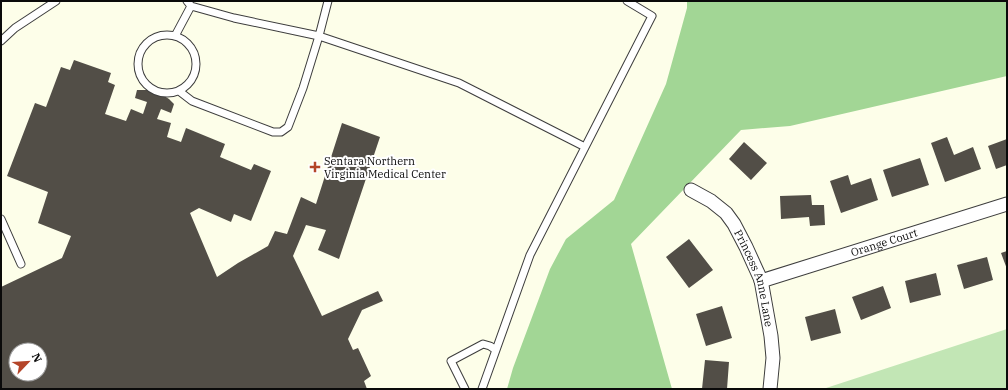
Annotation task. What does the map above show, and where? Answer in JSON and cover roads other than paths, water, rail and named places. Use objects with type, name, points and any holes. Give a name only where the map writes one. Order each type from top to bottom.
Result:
[{"type":"street","name":"Princess Anne Lane","points":[[691,190],[711,201],[726,212],[746,246],[761,281],[774,358],[770,389]]},
{"type":"street","name":"Orange Court","points":[[761,281],[1007,204]]},
{"type":"lane","points":[[1,41],[15,28],[56,1]]},
{"type":"lane","points":[[179,90],[192,101],[273,132],[281,132],[288,127],[303,88],[328,1]]},
{"type":"lane","points":[[482,389],[530,255],[652,16],[627,1]]},
{"type":"lane","points":[[175,36],[189,4],[234,18],[319,36],[459,83],[585,147]]},
{"type":"lane","points":[[163,36],[175,36],[189,45],[196,59],[195,73],[187,85],[179,90],[172,93],[157,91],[144,81],[140,75],[138,66],[141,53],[144,47],[156,38],[163,36]]},
{"type":"lane","points":[[1,219],[21,264]]},
{"type":"lane","points":[[465,389],[451,361],[483,344],[496,350]]},
{"type":"place","name":"Sentara Northern Virginia Medical Center","points":[[315,167]]}]
